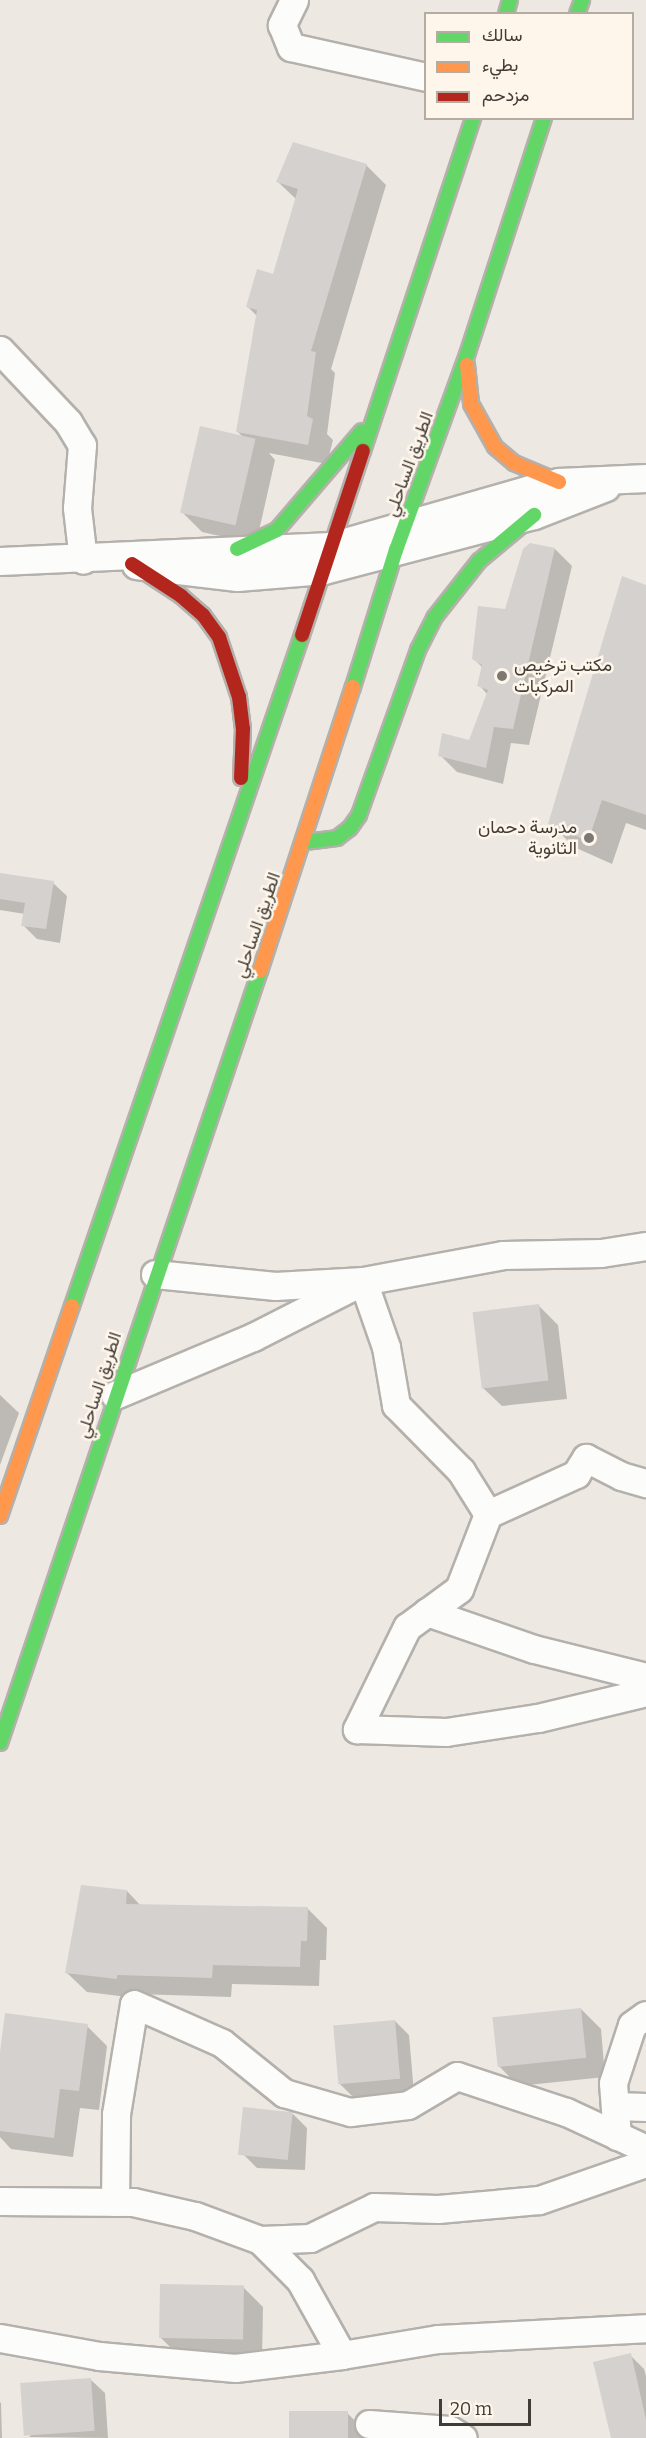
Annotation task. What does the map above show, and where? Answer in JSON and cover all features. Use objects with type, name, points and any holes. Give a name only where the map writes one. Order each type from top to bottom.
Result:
[{"type":"highway","points":[[0,1516],[328,558],[472,120]]},
{"type":"highway","name":"الطريق الساحلي","points":[[0,1743],[115,1395],[305,842],[396,550],[408,523],[467,355],[543,120]]},
{"type":"highway","points":[[467,355],[471,404],[490,440],[514,463],[559,482]]},
{"type":"highway","points":[[237,549],[277,530],[295,513],[374,415]]},
{"type":"highway","points":[[305,842],[337,838],[350,828],[358,815],[418,650],[434,618],[479,561],[534,514]]},
{"type":"highway","points":[[132,564],[202,615],[219,637],[231,667],[243,729],[235,825]]},
{"type":"street","points":[[294,0],[282,25],[291,47],[424,77]]},
{"type":"street","points":[[0,350],[68,422],[82,445],[77,508],[93,560]]},
{"type":"street","points":[[0,561],[93,560],[237,549],[284,551],[328,558],[408,523],[559,482],[618,482],[646,477]]},
{"type":"street","points":[[93,560],[237,577],[328,558],[396,550],[534,514],[618,482]]},
{"type":"street","points":[[156,1274],[275,1286],[363,1281],[503,1256],[601,1253],[646,1246]]},
{"type":"street","points":[[115,1395],[253,1337],[363,1281]]},
{"type":"street","points":[[363,1281],[386,1347],[396,1405],[461,1471],[489,1514]]},
{"type":"street","points":[[646,1483],[586,1458],[576,1474],[489,1514],[459,1589],[407,1627],[357,1729],[446,1732],[538,1718],[646,1692]]},
{"type":"street","points":[[427,1612],[534,1649],[646,1677]]},
{"type":"street","points":[[115,2202],[116,2114],[134,2004],[222,2043],[284,2093],[350,2112],[408,2105],[457,2076],[567,2112],[646,2149]]},
{"type":"street","points":[[617,2136],[613,2083],[632,2025],[646,2014]]},
{"type":"street","points":[[615,2106],[646,2107]]},
{"type":"street","points":[[0,2201],[115,2202],[195,2216],[260,2240],[310,2238],[374,2207],[438,2209],[539,2200],[646,2163]]},
{"type":"street","points":[[260,2240],[300,2280],[342,2355]]},
{"type":"street","points":[[0,2338],[99,2356],[235,2368],[342,2355],[438,2339],[646,2328]]},
{"type":"street","points":[[369,2424],[450,2430],[462,2438]]},
{"type":"building","points":[[293,142],[367,164],[311,351],[316,352],[307,416],[313,419],[308,445],[236,432],[257,310],[246,307],[257,269],[273,274],[298,189],[276,182]]},
{"type":"building","points":[[200,426],[256,439],[236,526],[180,513]]},
{"type":"building","points":[[530,543],[555,548],[513,729],[494,727],[486,768],[438,756],[442,733],[469,740],[488,690],[477,686],[482,665],[472,659],[478,606],[505,609],[523,549]]},
{"type":"building","points":[[622,576],[646,585],[646,815],[602,800],[588,841],[548,824]]},
{"type":"building","points":[[0,873],[54,881],[46,929],[21,926],[25,903],[0,899]]},
{"type":"building","points":[[539,1304],[548,1380],[482,1389],[472,1312]]},
{"type":"building","points":[[81,1885],[127,1890],[126,1904],[308,1907],[307,1941],[301,1941],[300,1967],[213,1965],[212,1978],[117,1975],[117,1979],[65,1973]]},
{"type":"building","points":[[581,2008],[586,2058],[498,2067],[492,2017]]},
{"type":"building","points":[[5,2013],[88,2024],[79,2091],[60,2089],[54,2138],[0,2131],[0,2052]]},
{"type":"building","points":[[395,2020],[400,2079],[338,2084],[333,2025]]},
{"type":"building","points":[[243,2107],[293,2112],[288,2160],[238,2155]]},
{"type":"building","points":[[160,2284],[244,2285],[243,2339],[159,2338]]},
{"type":"building","points":[[631,2353],[646,2420],[646,2438],[611,2438],[593,2362]]},
{"type":"building","points":[[91,2378],[95,2431],[24,2436],[20,2383]]},
{"type":"building","points":[[289,2411],[348,2411],[348,2438],[289,2438]]},
{"type":"traffic: fast","points":[[507,12],[510,0]]},
{"type":"traffic: fast","points":[[578,12],[582,0]]},
{"type":"traffic: fast","points":[[363,451],[472,120]]},
{"type":"traffic: fast","points":[[353,687],[396,550],[467,355],[543,120]]},
{"type":"traffic: fast","points":[[237,549],[277,530],[362,431]]},
{"type":"traffic: fast","points":[[305,842],[337,838],[350,828],[359,815],[418,650],[434,618],[479,561],[534,515]]},
{"type":"traffic: fast","points":[[72,1306],[302,635]]},
{"type":"traffic: fast","points":[[0,1743],[260,971]]},
{"type":"traffic: slow","points":[[467,365],[471,404],[495,447],[514,463],[559,482]]},
{"type":"traffic: slow","points":[[260,971],[353,687]]},
{"type":"traffic: slow","points":[[0,1516],[72,1306]]},
{"type":"traffic: jam","points":[[302,635],[363,451]]},
{"type":"traffic: jam","points":[[132,564],[181,596],[203,615],[219,637],[239,697],[243,729],[241,778]]},
{"type":"place","name":"مكتب ترخيص المركبات","points":[[502,676]]},
{"type":"place","name":"مدرسة دحمان الثانوية","points":[[589,838]]}]
